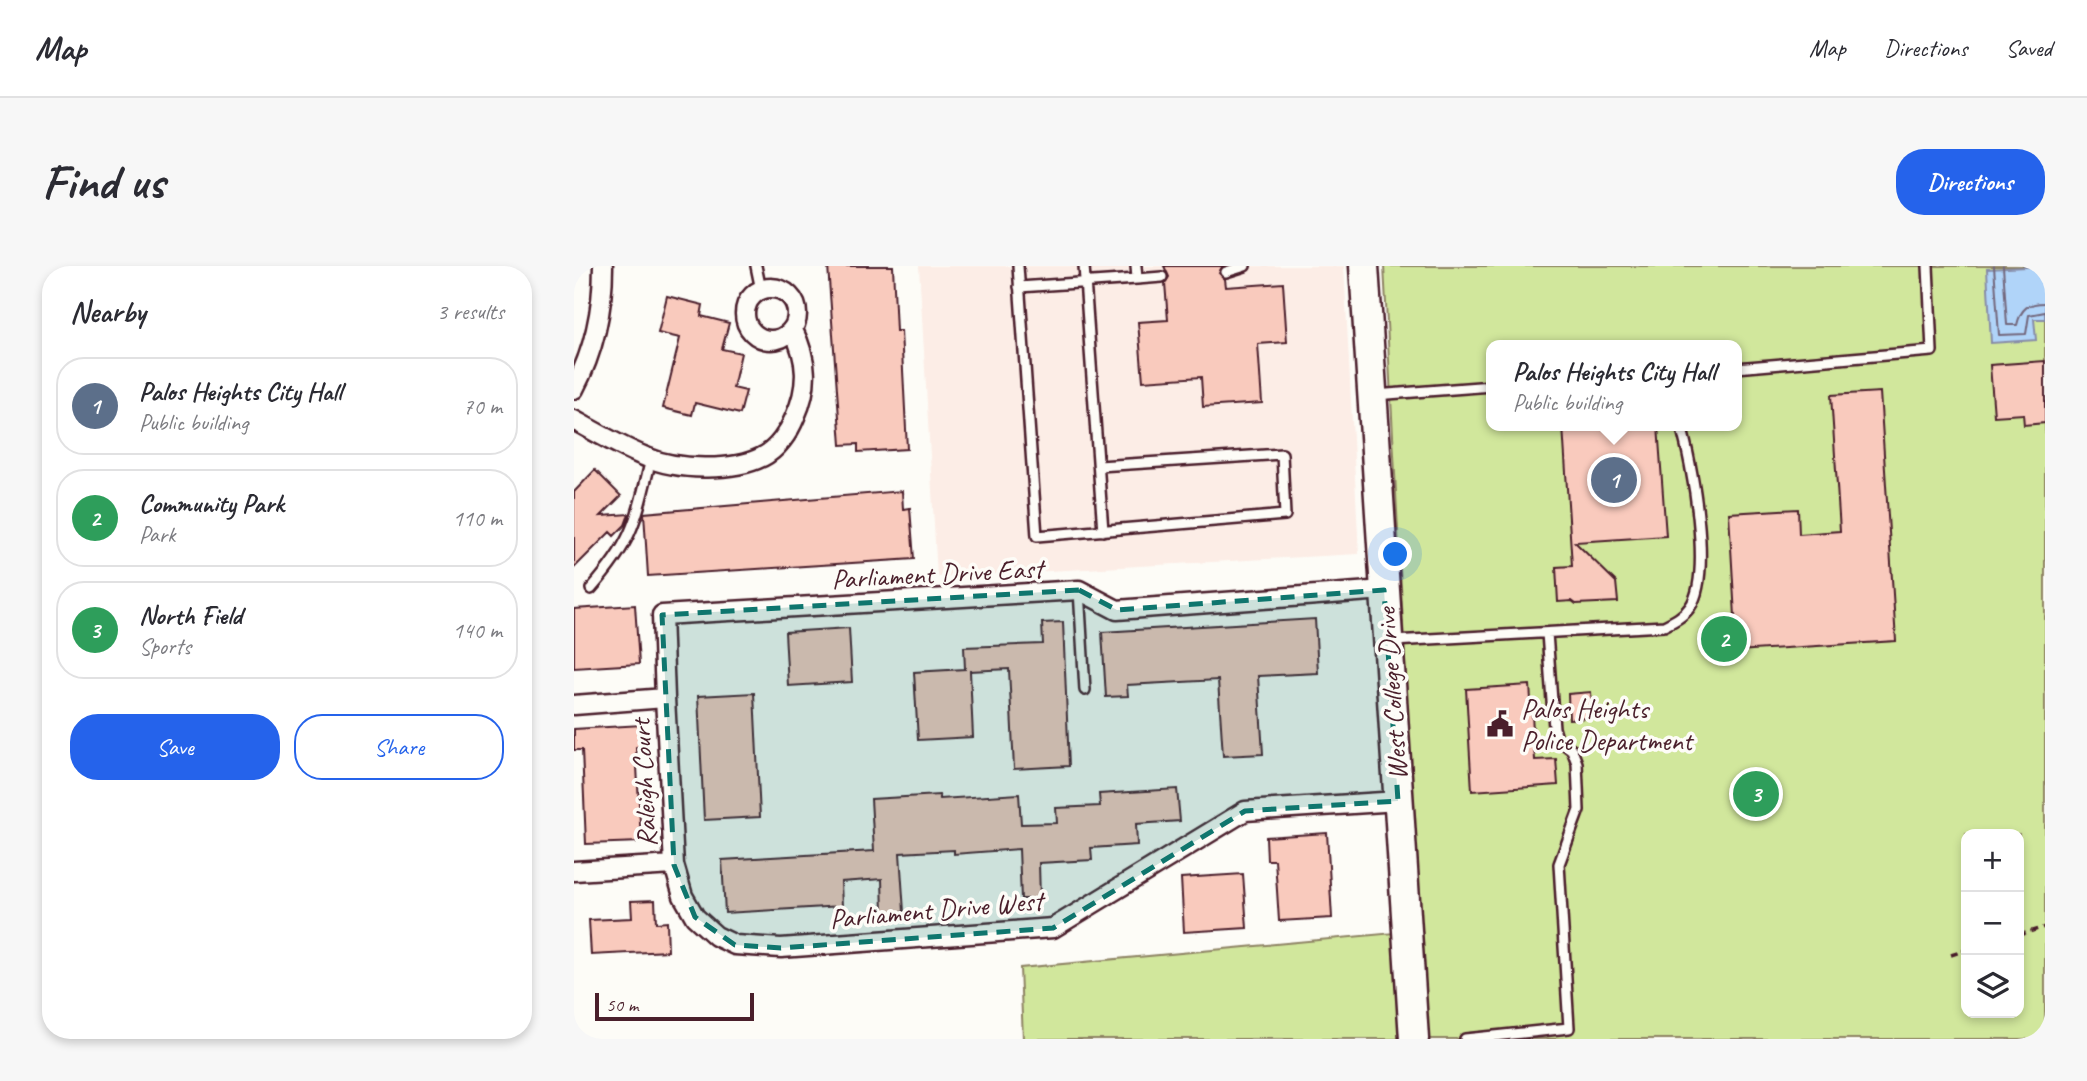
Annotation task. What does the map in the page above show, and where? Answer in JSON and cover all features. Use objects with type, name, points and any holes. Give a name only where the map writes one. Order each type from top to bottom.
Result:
[{"type":"main road","name":"West College Drive","points":[[1364,266],[1414,1039]]},
{"type":"street","points":[[574,389],[595,336],[603,294],[603,266]]},
{"type":"street","points":[[761,289],[778,289],[792,298],[798,313],[793,330],[787,336],[770,341],[761,339],[748,327],[745,309],[748,301],[761,289]]},
{"type":"street","points":[[574,420],[651,459],[718,466],[762,457],[776,446],[792,425],[807,381],[804,356],[793,330]]},
{"type":"street","name":"Parliament Drive East","points":[[665,698],[663,615],[1079,590],[1117,610],[1384,590]]},
{"type":"street","points":[[574,705],[665,698]]},
{"type":"street","name":"Raleigh Court","points":[[665,698],[674,865]]},
{"type":"street","name":"Parliament Drive West","points":[[674,865],[683,896],[695,917],[716,936],[735,945],[781,948],[1054,928],[1245,811],[1398,801]]},
{"type":"street","points":[[574,871],[674,865]]},
{"type":"lane","points":[[756,266],[761,289]]},
{"type":"lane","points":[[1018,266],[1037,536],[1286,516],[1282,454],[1099,466]]},
{"type":"lane","points":[[1084,266],[1103,531]]},
{"type":"lane","points":[[1136,266],[1137,279]]},
{"type":"lane","points":[[1226,272],[1245,266]]},
{"type":"lane","points":[[1742,368],[1932,351],[1928,266]]},
{"type":"lane","points":[[1019,287],[1161,277]]},
{"type":"lane","points":[[1372,395],[1486,386]]},
{"type":"lane","points":[[1388,641],[1664,626],[1691,606],[1701,570],[1694,485],[1682,431]]},
{"type":"lane","points":[[591,589],[619,557],[639,518],[651,459]]},
{"type":"lane","points":[[1079,590],[1084,690]]},
{"type":"lane","points":[[1465,1039],[1569,1028],[1559,864],[1579,810],[1577,763],[1572,750],[1557,737],[1554,727],[1547,633]]},
{"type":"path","points":[[2024,933],[2045,927]]},
{"type":"path","points":[[1951,955],[1961,952]]},
{"type":"highlighted area","points":[[1079,590],[1117,610],[1384,590],[1398,801],[1245,811],[1053,928],[781,948],[735,945],[695,917],[674,865],[662,615]]},
{"type":"shaded area","points":[[919,266],[1344,266],[1359,554],[937,577]]},
{"type":"green space","points":[[1384,266],[2045,266],[2045,1039],[1429,1039],[1413,813]]},
{"type":"green space","points":[[1394,933],[1401,1039],[1023,1039],[1020,968]]},
{"type":"water","points":[[2045,266],[2045,319],[2034,319],[2036,340],[1991,343],[1987,269]]},
{"type":"building","points":[[828,266],[893,266],[896,331],[901,331],[907,449],[858,452],[858,444],[841,445]]},
{"type":"building","points":[[1164,266],[1223,266],[1219,273],[1225,279],[1226,287],[1283,283],[1287,342],[1258,344],[1262,403],[1203,407],[1201,377],[1143,381],[1138,322],[1168,320],[1165,283],[1169,277]]},
{"type":"building","points":[[667,296],[703,305],[701,316],[729,323],[722,349],[741,353],[733,388],[746,391],[740,414],[695,403],[692,415],[663,408],[680,338],[658,333]]},
{"type":"building","points":[[2045,361],[2045,423],[2024,425],[2023,414],[1994,416],[1990,365]]},
{"type":"building","points":[[1880,392],[1896,641],[1737,651],[1729,513],[1798,509],[1799,534],[1840,531],[1831,395]]},
{"type":"building","points":[[1563,431],[1658,431],[1666,536],[1575,542],[1616,582],[1618,602],[1558,602],[1556,567],[1572,566]]},
{"type":"building","points":[[595,470],[621,496],[601,516],[629,514],[625,525],[614,536],[610,532],[574,568],[574,492]]},
{"type":"building","points":[[902,491],[903,509],[910,508],[914,559],[648,576],[644,513]]},
{"type":"building","points":[[635,605],[639,664],[574,668],[574,609]]},
{"type":"building","points":[[1315,619],[1318,673],[1258,676],[1263,754],[1223,756],[1218,680],[1127,685],[1128,696],[1106,697],[1102,632]]},
{"type":"building","points":[[1063,622],[1069,766],[1014,769],[1009,669],[970,671],[973,737],[918,740],[914,672],[965,669],[964,647],[1043,644],[1042,623]]},
{"type":"building","points":[[849,628],[852,682],[788,686],[785,632]]},
{"type":"building","name":"Palos Heights Police Department","points":[[1530,685],[1535,760],[1556,759],[1558,785],[1472,791],[1466,689]]},
{"type":"building","points":[[1591,692],[1593,718],[1569,719],[1568,694]]},
{"type":"building","points":[[754,693],[760,817],[704,820],[698,696]]},
{"type":"building","points":[[642,725],[643,746],[636,747],[641,842],[586,844],[582,750],[574,750],[574,729]]},
{"type":"building","points":[[1177,789],[1180,821],[1136,824],[1137,845],[1091,848],[1092,860],[1039,863],[1040,899],[1021,899],[1019,849],[954,854],[954,850],[900,853],[904,912],[883,913],[882,879],[841,882],[842,906],[725,913],[722,860],[874,851],[871,799],[939,795],[940,799],[1019,794],[1021,824],[1057,823],[1056,808],[1100,806],[1099,794]]},
{"type":"building","points":[[1327,833],[1332,918],[1279,921],[1275,860],[1267,860],[1266,837]]},
{"type":"building","points":[[1243,874],[1247,928],[1184,932],[1181,878]]},
{"type":"building","points":[[655,900],[656,923],[667,922],[668,951],[591,955],[589,920],[632,918],[631,901]]},
{"type":"place","name":"Palos Heights City Hall","points":[[1614,480]]},
{"type":"place","name":"Community Park","points":[[1724,639]]},
{"type":"place","name":"Palos Heights Police Department","points":[[1500,724]]},
{"type":"place","name":"North Field","points":[[1756,794]]}]
